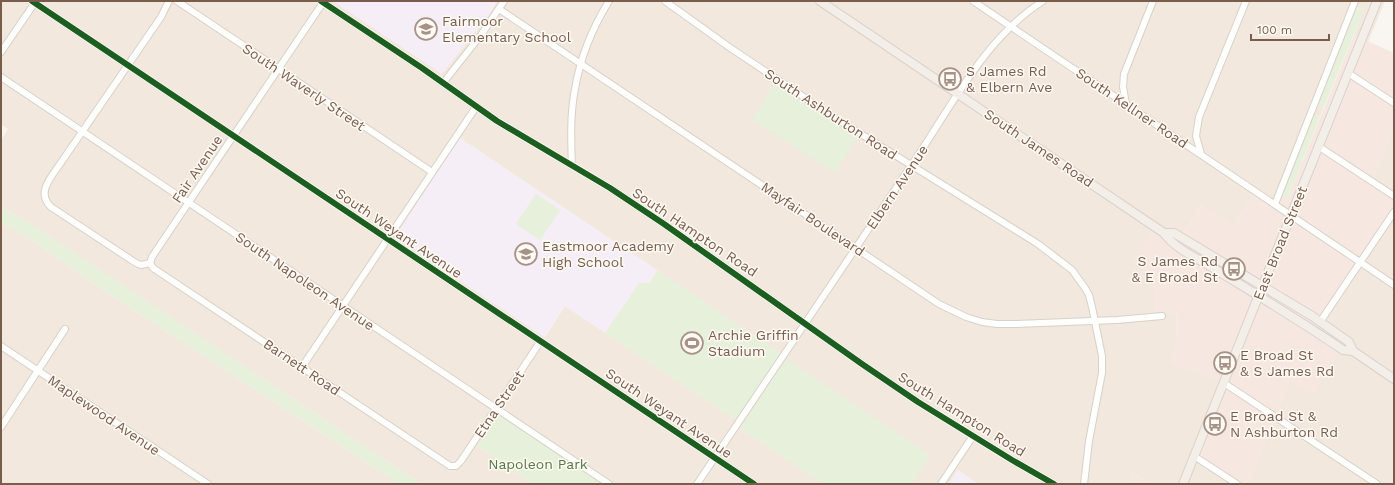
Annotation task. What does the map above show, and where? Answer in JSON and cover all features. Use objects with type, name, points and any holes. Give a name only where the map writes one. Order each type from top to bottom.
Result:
[{"type":"main road","name":"South James Road","points":[[820,1],[1164,233],[1174,233],[1320,322],[1349,342],[1353,351]]},
{"type":"main road","name":"East Broad Street","points":[[1183,484],[1377,1]]},
{"type":"main road","points":[[1164,233],[1170,241],[1258,297],[1294,317],[1343,350],[1353,351],[1394,378]]},
{"type":"street","points":[[150,263],[140,265],[48,204],[44,195],[44,190],[47,183],[126,65],[161,16],[169,1]]},
{"type":"street","name":"South Waverly Street","points":[[177,1],[432,172]]},
{"type":"street","name":"Fair Avenue","points":[[150,263],[152,257],[323,1]]},
{"type":"street","name":"South Hampton Road","points":[[323,1],[476,107],[610,188],[692,243],[918,402],[1054,484]]},
{"type":"street","points":[[443,83],[481,35],[504,1]]},
{"type":"street","points":[[572,166],[573,107],[575,89],[581,64],[600,18],[609,1]]},
{"type":"street","name":"South Ashburton Road","points":[[665,1],[741,56],[832,116],[1038,244],[1072,270],[1085,288],[1091,301],[1102,356],[1102,373],[1089,441],[1084,484]]},
{"type":"street","name":"South Kellner Road","points":[[973,1],[1394,285]]},
{"type":"street","name":"Elbern Avenue","points":[[697,484],[855,248],[912,166],[958,94],[983,59],[1011,26],[1024,14],[1043,1]]},
{"type":"street","points":[[1126,104],[1123,87],[1124,74],[1153,1]]},
{"type":"street","points":[[1201,154],[1196,136],[1199,117],[1246,1]]},
{"type":"street","points":[[1275,204],[1355,1]]},
{"type":"street","points":[[1,52],[34,2]]},
{"type":"street","name":"South Weyant Avenue","points":[[34,2],[754,484]]},
{"type":"street","name":"Mayfair Boulevard","points":[[499,9],[939,304],[966,317],[982,322],[1015,324],[1095,321],[1162,316]]},
{"type":"street","points":[[1348,73],[1394,102]]},
{"type":"street","name":"South Napoleon Avenue","points":[[1,77],[188,204],[609,484]]},
{"type":"street","points":[[302,367],[476,107]]},
{"type":"street","points":[[1318,146],[1394,196]]},
{"type":"street","points":[[1320,322],[1394,212]]},
{"type":"street","name":"Barnett Road","points":[[150,263],[154,268],[450,466],[456,466]]},
{"type":"street","points":[[1,426],[39,371],[65,329]]},
{"type":"street","name":"Etna Street","points":[[456,466],[461,461],[540,342]]},
{"type":"street","name":"Maplewood Avenue","points":[[1,346],[208,484]]},
{"type":"street","points":[[1224,383],[1377,484]]},
{"type":"street","points":[[941,484],[973,436]]},
{"type":"street","points":[[1194,456],[1236,484]]},
{"type":"shaded area","points":[[1,1],[333,1],[442,73],[487,17],[497,1],[1385,1],[1368,42],[1354,35],[1364,9],[1357,9],[1353,12],[1321,107],[1323,109],[1320,117],[1318,116],[1281,194],[1272,199],[1256,190],[1233,226],[1201,205],[1178,241],[1175,240],[1154,276],[1156,316],[1176,312],[1177,342],[1171,363],[1225,383],[1238,484],[1156,484],[1132,473],[1128,484],[978,484],[958,470],[949,484],[911,484],[930,455],[740,428],[823,484],[603,484],[502,416],[477,446],[533,484],[421,484],[28,222],[1,207],[1,140],[8,129],[1,124]],"holes":[[[460,138],[780,353],[736,420],[565,306],[545,337]]]},
{"type":"shaded area","name":"Fairmoor Elementary School","points":[[333,1],[497,1],[487,17],[442,74]]},
{"type":"shaded area","points":[[1354,35],[1394,53],[1394,126],[1372,181],[1394,197],[1394,215],[1315,326],[1344,346],[1313,395],[1289,381],[1248,484],[1238,484],[1193,456],[1225,383],[1171,363],[1177,342],[1176,312],[1156,317],[1154,277],[1132,261],[1155,225],[1178,241],[1201,205],[1233,226],[1256,190],[1272,199],[1281,194],[1284,197],[1288,197]]},
{"type":"shaded area","points":[[1394,126],[1394,197],[1372,181]]},
{"type":"shaded area","name":"Eastmoor Academy High School","points":[[460,138],[657,270],[650,283],[639,283],[605,333],[565,306],[544,337],[395,237]]},
{"type":"shaded area","points":[[1394,215],[1394,484],[1248,484],[1289,381],[1344,346],[1315,326]]},
{"type":"shaded area","points":[[1,223],[29,238],[106,292],[399,484],[1,484]]},
{"type":"shaded area","points":[[958,470],[978,484],[949,484]]},
{"type":"shaded area","points":[[1132,473],[1156,484],[1128,484]]},
{"type":"green space","points":[[1361,8],[1364,9],[1363,12],[1323,109],[1318,105],[1318,102],[1353,12]]},
{"type":"green space","points":[[775,83],[858,136],[835,173],[752,120]]},
{"type":"green space","points":[[1316,116],[1320,117],[1288,197],[1286,198],[1281,194],[1309,121]]},
{"type":"green space","points":[[536,194],[560,210],[540,240],[516,224]]},
{"type":"green space","points":[[1,207],[28,222],[421,484],[399,484],[106,292],[29,238],[1,223]]},
{"type":"green space","name":"Archie Griffin Stadium","points":[[657,270],[780,353],[736,420],[605,333],[639,283],[650,283]]},
{"type":"green space","points":[[786,359],[930,455],[911,484],[823,484],[740,428]]},
{"type":"green space","name":"Napoleon Park","points":[[497,416],[502,416],[603,484],[533,484],[477,446]]},
{"type":"cycle path","points":[[32,1],[754,484]]},
{"type":"cycle path","points":[[321,1],[422,68],[497,121],[610,188],[664,224],[918,402],[1054,484]]},
{"type":"place","name":"Fairmoor Elementary School","points":[[426,29]]},
{"type":"place","name":"S James Rd & Elbern Ave","points":[[950,79]]},
{"type":"place","name":"Eastmoor Academy High School","points":[[526,254]]},
{"type":"place","name":"S James Rd & E Broad St","points":[[1234,269]]},
{"type":"place","name":"Archie Griffin Stadium","points":[[692,343]]},
{"type":"place","name":"E Broad St & S James Rd","points":[[1225,363]]},
{"type":"place","name":"E Broad St & N Ashburton Rd","points":[[1215,424]]}]
